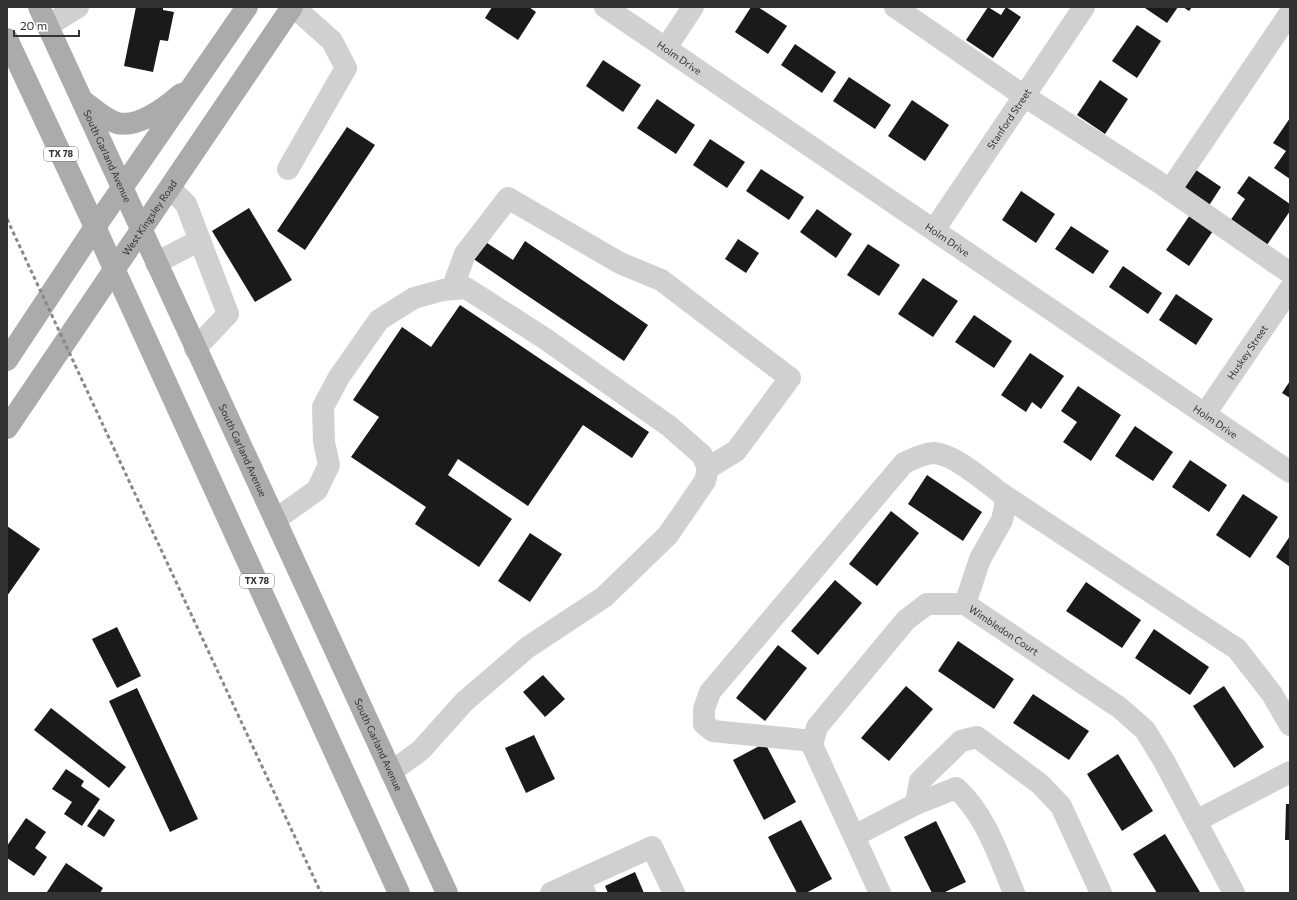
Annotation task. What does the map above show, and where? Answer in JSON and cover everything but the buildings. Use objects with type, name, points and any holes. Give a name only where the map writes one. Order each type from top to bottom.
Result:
[{"type":"main road","name":"West Kingsley Road","points":[[11,414],[114,270],[293,7]]},
{"type":"main road","points":[[7,360],[95,227],[196,82],[241,9]]},
{"type":"main road","name":"South Garland Avenue","points":[[43,17],[447,893]]},
{"type":"main road","name":"TX 78","points":[[7,39],[95,227],[399,893]]},
{"type":"main road","points":[[82,100],[118,123],[130,122],[148,118],[196,82]]},
{"type":"street","points":[[43,17],[78,7]]},
{"type":"street","points":[[288,169],[346,68],[332,41],[293,7]]},
{"type":"street","name":"Holm Drive","points":[[605,7],[1290,472]]},
{"type":"street","points":[[666,48],[693,7]]},
{"type":"street","points":[[895,7],[1024,96],[1170,190],[1290,273]]},
{"type":"street","name":"Stanford Street","points":[[934,230],[1084,7]]},
{"type":"street","points":[[1170,190],[1290,13]]},
{"type":"street","points":[[170,188],[186,204],[228,314],[195,348]]},
{"type":"street","points":[[452,289],[465,254],[508,198],[620,263],[661,280],[790,378],[736,451],[708,468]]},
{"type":"street","points":[[156,263],[200,240]]},
{"type":"street","points":[[275,520],[317,490],[329,465],[324,442],[323,407],[339,377],[379,320],[414,298],[443,290],[466,288],[544,338],[669,426],[702,455],[708,468],[705,481],[668,535],[604,597],[528,647],[464,702],[421,750],[391,772]]},
{"type":"street","name":"Huskey Street","points":[[1205,414],[1290,289]]},
{"type":"street","points":[[880,893],[812,745],[813,741],[713,731],[704,724],[704,709],[710,692],[904,463],[932,453],[945,455],[1237,649],[1272,694],[1290,725]]},
{"type":"street","points":[[965,604],[980,559],[1002,520],[1006,502],[1002,494]]},
{"type":"street","name":"Wimbledon Court","points":[[813,741],[817,727],[906,620],[927,604],[965,604],[1120,708],[1145,730],[1164,761],[1234,893]]},
{"type":"street","points":[[916,804],[920,781],[961,741],[978,736],[1040,784],[1061,806],[1101,893]]},
{"type":"street","points":[[1196,821],[1290,772]]},
{"type":"street","points":[[854,836],[916,804],[956,788],[967,797],[982,819],[1014,893]]},
{"type":"street","points":[[551,893],[582,886],[652,847],[674,893]]},
{"type":"railway","points":[[7,219],[321,893]]}]
